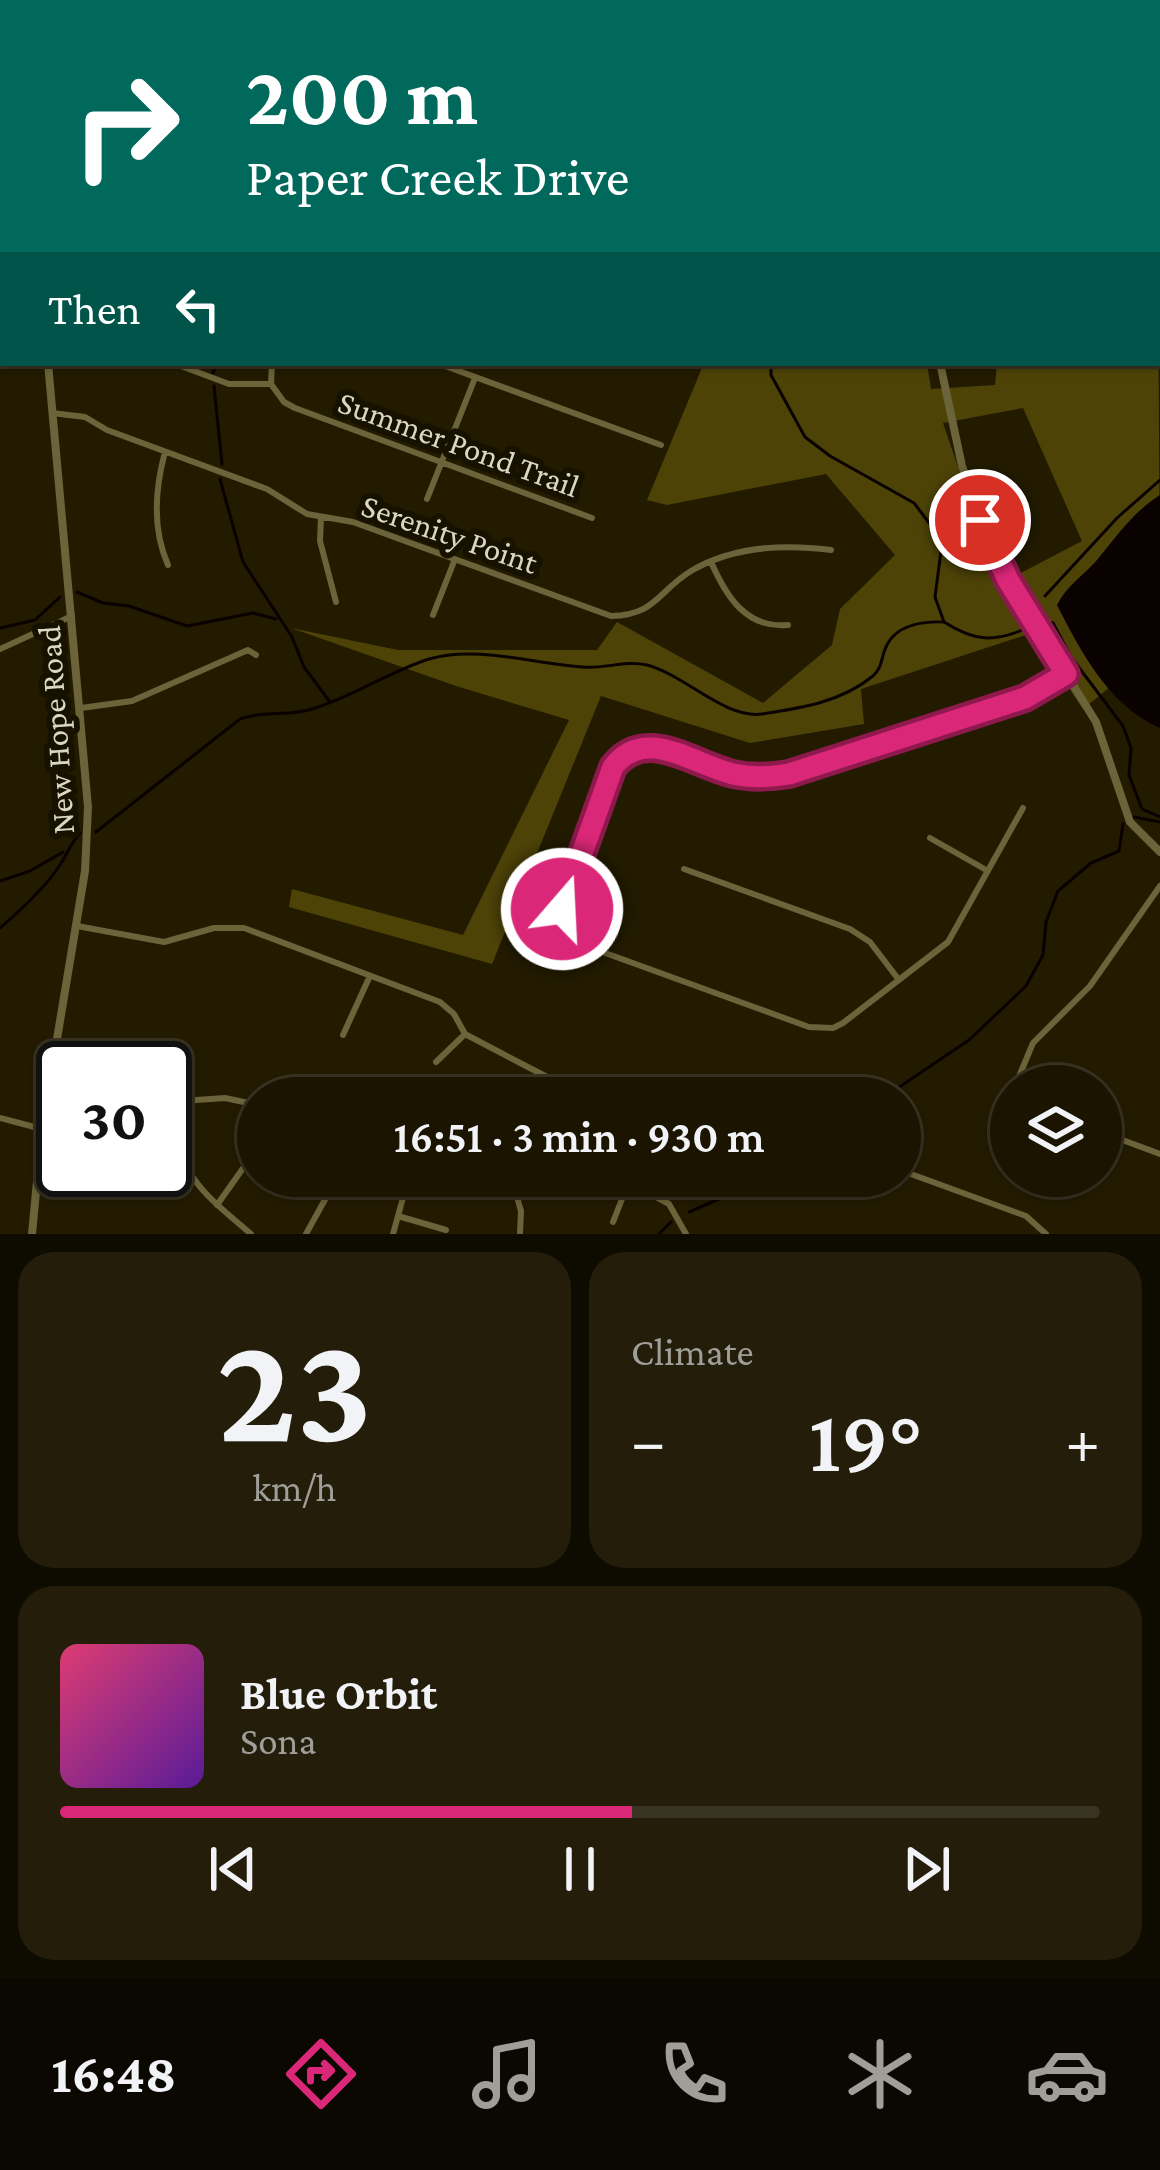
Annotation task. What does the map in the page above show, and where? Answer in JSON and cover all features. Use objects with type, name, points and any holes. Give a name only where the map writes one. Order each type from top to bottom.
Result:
[{"type":"street","name":"New Hope Road","points":[[48,366],[88,807],[77,926],[57,1041]]},
{"type":"street","points":[[181,366],[229,384],[271,384],[272,366]]},
{"type":"street","points":[[445,366],[661,445]]},
{"type":"street","points":[[941,366],[962,466],[980,520],[1008,580],[1096,722],[1130,822],[1160,853]]},
{"type":"street","points":[[427,500],[475,378]]},
{"type":"street","name":"Summer Pond Trail","points":[[271,384],[295,408],[592,518]]},
{"type":"street","name":"Serenity Point","points":[[52,413],[85,416],[107,430],[267,489],[307,514],[353,522],[611,616],[630,616],[649,608],[688,573],[711,562],[769,547],[831,550]]},
{"type":"street","points":[[165,451],[155,489],[161,549],[168,565]]},
{"type":"street","points":[[321,516],[320,541],[336,602]]},
{"type":"street","points":[[433,615],[455,559]]},
{"type":"street","points":[[711,562],[723,588],[746,614],[771,627],[788,625]]},
{"type":"street","points":[[0,649],[72,616]]},
{"type":"street","points":[[81,708],[132,701],[248,650],[256,655]]},
{"type":"street","points":[[1023,808],[948,942],[843,1023],[822,1029],[577,940],[563,920],[564,898],[613,767],[629,750],[657,747],[733,774],[789,774],[1025,698],[1066,674]]},
{"type":"street","points":[[930,838],[988,871]]},
{"type":"street","points":[[684,869],[850,929],[870,942],[900,980]]},
{"type":"street","points":[[1024,1065],[1033,1043],[1090,986],[1160,886]]},
{"type":"street","points":[[77,926],[164,942],[214,928],[244,928],[440,1002],[454,1014],[465,1034],[547,1077]]},
{"type":"street","points":[[343,1035],[370,977]]},
{"type":"street","points":[[436,1062],[465,1034]]},
{"type":"street","points":[[192,1100],[237,1101]]},
{"type":"street","points":[[0,1118],[36,1127]]},
{"type":"street","points":[[1122,1140],[1160,1154]]},
{"type":"street","points":[[217,1205],[237,1177]]},
{"type":"street","points":[[921,1178],[1026,1216],[1046,1234]]},
{"type":"street","points":[[192,1180],[251,1234]]},
{"type":"street","name":"New Hope Road","points":[[32,1234],[36,1192]]},
{"type":"street","points":[[306,1234],[326,1197]]},
{"type":"street","points":[[393,1234],[403,1197]]},
{"type":"street","points":[[517,1197],[520,1234]]},
{"type":"street","points":[[613,1222],[623,1197]]},
{"type":"street","points":[[658,1197],[669,1204],[686,1234]]},
{"type":"street","points":[[398,1216],[446,1230]]},
{"type":"shaded area","points":[[703,366],[927,366],[931,389],[995,385],[997,366],[1159,366],[1160,595],[1110,687],[1083,709],[1032,633],[861,689],[864,724],[750,743],[601,696],[492,964],[289,907],[292,889],[463,935],[569,720],[291,628],[398,650],[597,650],[617,622],[763,703],[832,645],[840,609],[895,555],[826,474],[667,505],[647,500]],"holes":[[[1023,408],[1082,541],[998,585],[943,423]]]},
{"type":"shaded area","points":[[1160,495],[1160,728],[1111,692],[1057,605],[1133,517]]},
{"type":"waterway","points":[[213,373],[216,366]]},
{"type":"waterway","points":[[771,366],[771,375],[805,437],[914,503],[936,532],[941,551],[935,597],[944,622],[984,638],[1027,628]]},
{"type":"waterway","points":[[214,386],[222,464]]},
{"type":"waterway","points":[[220,479],[243,562],[292,637],[304,667],[330,702]]},
{"type":"waterway","points":[[1045,596],[1117,518],[1160,480]]},
{"type":"waterway","points":[[77,592],[187,626],[253,613],[276,619]]},
{"type":"waterway","points":[[0,628],[35,620],[60,597]]},
{"type":"waterway","points":[[1041,608],[1044,622],[1053,623],[1071,657],[1123,726],[1131,748],[1129,775],[1142,809],[1160,817]]},
{"type":"waterway","points":[[96,832],[240,719],[312,709],[429,659],[466,654],[583,667],[647,665],[734,710],[762,714],[848,692],[876,673],[893,636],[917,624],[944,622]]},
{"type":"waterway","points":[[1134,817],[1160,822]]},
{"type":"waterway","points":[[914,1077],[969,1040],[1026,986],[1043,955],[1046,922],[1058,891],[1091,863],[1119,851],[1123,824]]},
{"type":"waterway","points":[[0,928],[47,882],[80,833]]},
{"type":"waterway","points":[[0,881],[63,852]]},
{"type":"waterway","points":[[689,1212],[723,1197]]},
{"type":"waterway","points":[[659,1234],[671,1222]]},
{"type":"route","points":[[562,909],[613,767],[629,750],[657,747],[733,774],[789,774],[1025,698],[1066,674],[1008,580],[980,520]]}]
